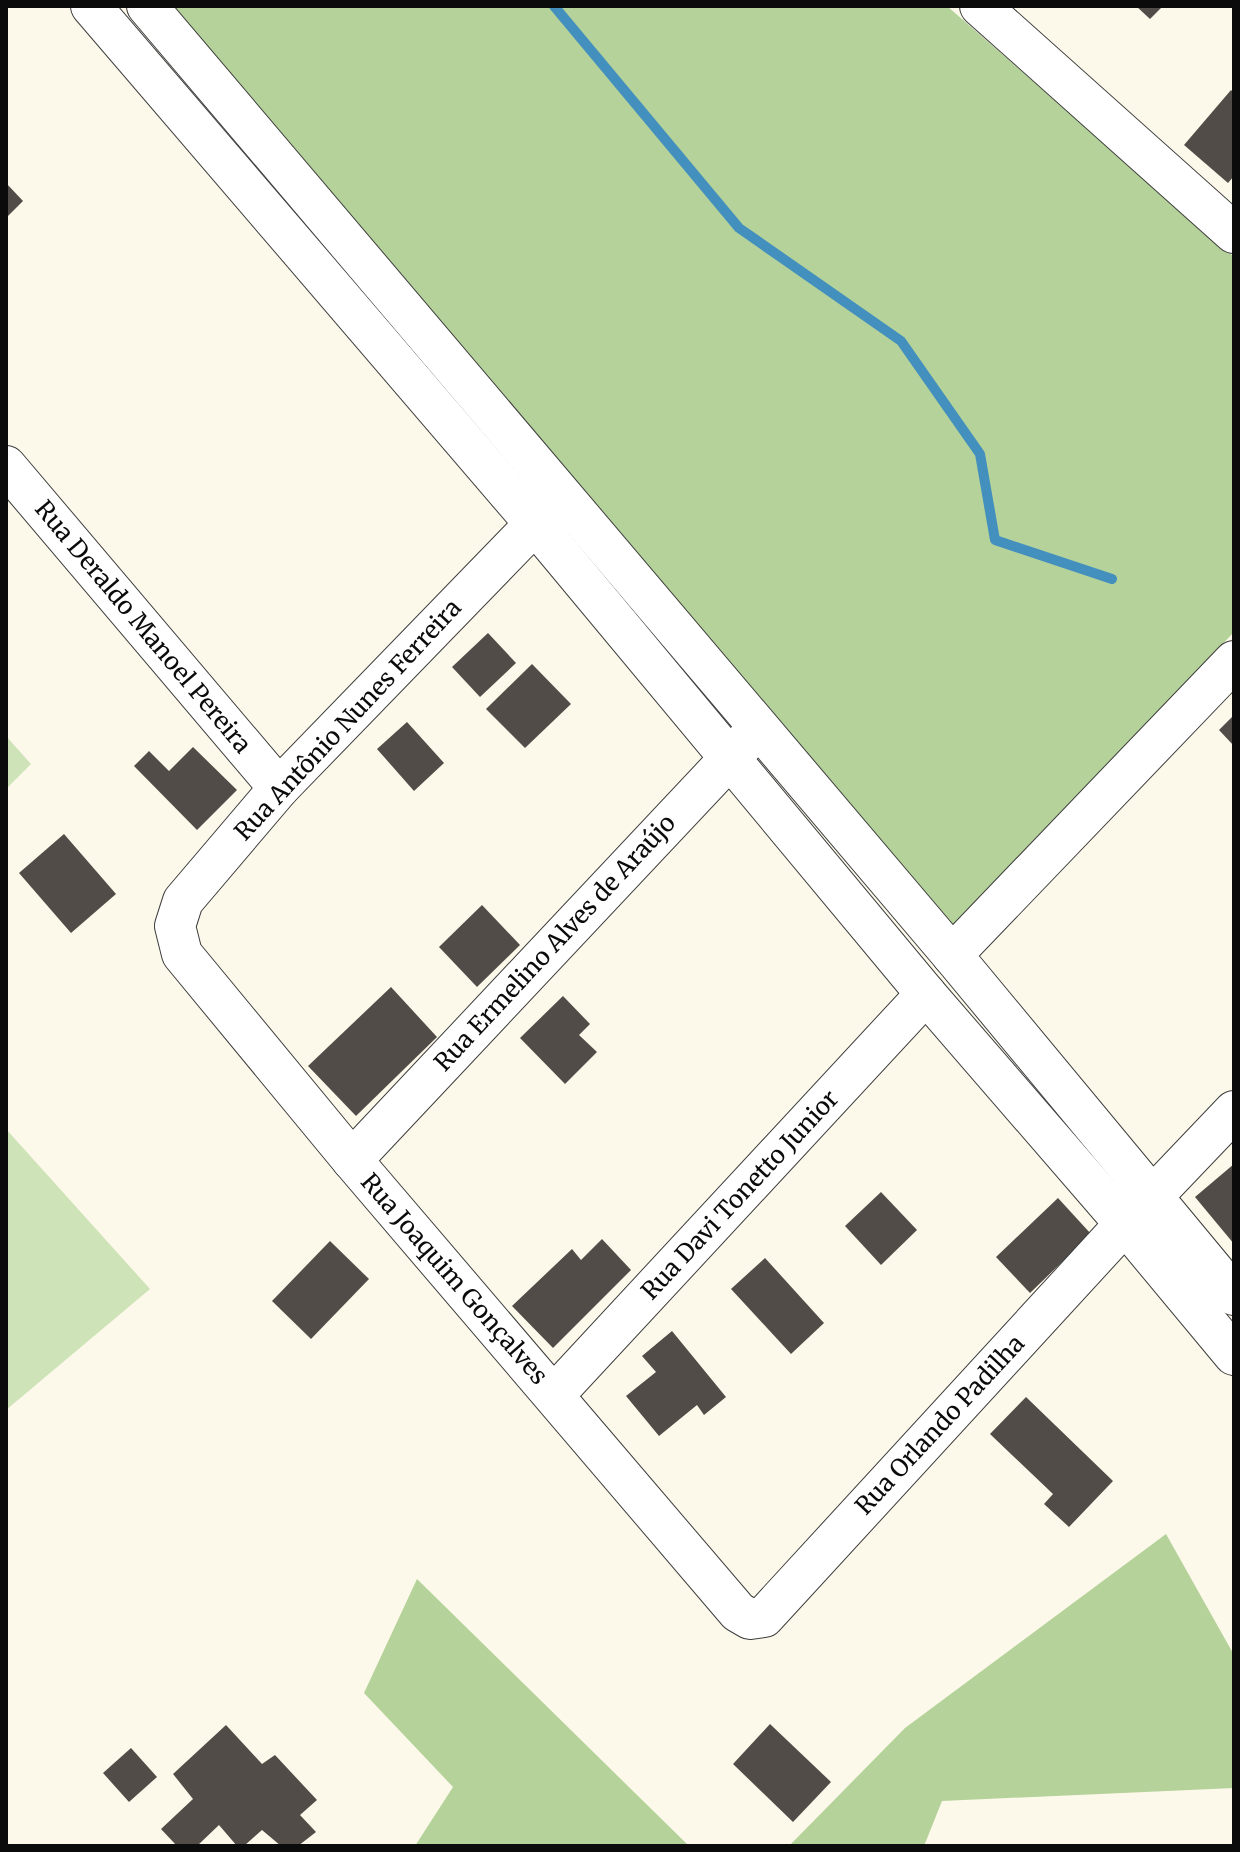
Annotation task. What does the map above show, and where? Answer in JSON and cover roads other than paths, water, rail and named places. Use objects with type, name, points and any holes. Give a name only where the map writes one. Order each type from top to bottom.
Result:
[{"type":"street","points":[[91,6],[535,524],[926,994],[1139,1210],[1234,1295]]},
{"type":"street","points":[[147,6],[952,955],[1139,1210],[1234,1355]]},
{"type":"street","points":[[991,9],[1234,233]]},
{"type":"street","name":"Rua Deraldo Manoel Pereira","points":[[6,466],[279,788]]},
{"type":"street","name":"Rua Antônio Nunes Ferreira","points":[[175,926],[183,901],[279,788],[535,524]]},
{"type":"street","points":[[952,955],[1234,661]]},
{"type":"street","name":"Rua Ermelino Alves de Araújo","points":[[352,1160],[729,757],[759,729]]},
{"type":"street","name":"Rua Joaquim Gonçalves","points":[[175,926],[182,954],[352,1160],[738,1612],[750,1619]]},
{"type":"street","name":"Rua Davi Tonetto Junior","points":[[554,1395],[926,994]]},
{"type":"street","name":"Rua Orlando Padilha","points":[[750,1619],[764,1617],[1234,1111]]},
{"type":"waterway","points":[[554,6],[739,228],[901,341],[980,454],[995,540],[1112,579]]}]
